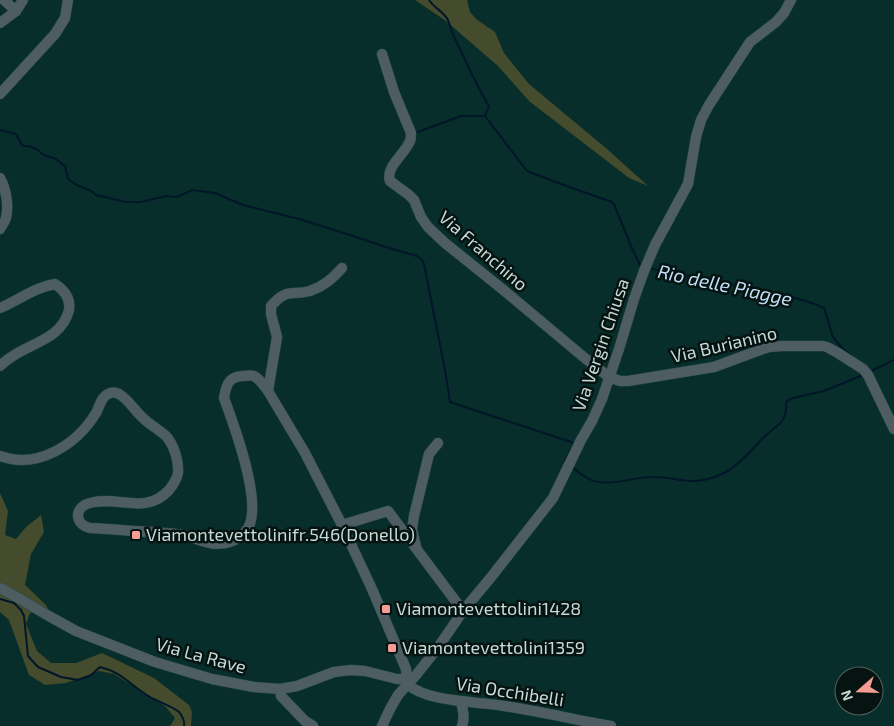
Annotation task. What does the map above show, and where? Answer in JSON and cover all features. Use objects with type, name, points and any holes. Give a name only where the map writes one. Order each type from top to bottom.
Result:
[{"type":"street","points":[[4,0],[16,11]]},
{"type":"street","points":[[0,23],[16,11],[23,0]]},
{"type":"street","points":[[0,94],[55,34],[65,18],[68,0]]},
{"type":"street","name":"Via Vergin Chiusa","points":[[382,726],[407,682],[417,674],[463,611],[553,498],[592,421],[619,349],[644,270],[655,245],[688,184],[696,136],[701,120],[750,42],[776,22],[791,0]]},
{"type":"street","name":"Via Franchino","points":[[382,54],[394,92],[410,130],[411,140],[389,171],[390,181],[414,200],[421,217],[428,227],[445,243],[609,377]]},
{"type":"street","points":[[0,178],[6,195],[7,206],[6,219],[0,229]]},
{"type":"street","points":[[268,391],[277,337],[271,314],[271,306],[277,299],[286,294],[309,291],[329,282],[342,268]]},
{"type":"street","points":[[0,308],[45,285],[55,284],[64,290],[70,306],[67,317],[61,327],[52,335],[13,356],[0,366]]},
{"type":"street","name":"Via Burianino","points":[[609,377],[620,381],[628,381],[714,367],[769,347],[823,346],[863,369],[868,375],[894,429]]},
{"type":"street","points":[[0,456],[8,459],[26,460],[42,457],[57,451],[78,435],[96,413],[103,397],[109,393],[116,393],[123,397],[142,418],[167,438],[174,449],[178,462],[178,474],[164,496],[152,502],[92,502],[80,509],[78,513],[79,521],[85,527],[90,528],[182,535],[216,544],[229,542],[239,537],[248,527],[252,499],[241,450],[224,398],[225,390],[233,378],[253,376],[268,391],[305,453],[342,525],[406,669],[407,682]]},
{"type":"street","points":[[418,552],[412,530],[414,516],[429,454],[438,443]]},
{"type":"street","points":[[342,525],[388,512],[463,611]]},
{"type":"street","name":"Via La Rave","points":[[0,588],[76,631],[155,662],[212,679],[254,687],[280,688],[297,686],[334,672],[365,671],[407,682]]},
{"type":"street","name":"Via Occhibelli","points":[[407,682],[413,689],[424,694],[460,702],[504,706],[611,726]]},
{"type":"street","points":[[280,688],[282,696],[305,721],[313,726]]},
{"type":"street","points":[[460,702],[463,712],[462,726]]},
{"type":"green space","points":[[415,0],[467,0],[470,12],[476,19],[495,32],[504,53],[529,84],[648,186],[629,178],[529,101],[498,66],[446,21]]},
{"type":"green space","points":[[0,493],[8,511],[5,535],[16,539],[26,527],[41,515],[44,532],[31,554],[25,585],[46,605],[49,611],[30,613],[26,624],[37,651],[51,663],[76,663],[102,653],[154,678],[189,705],[192,712],[191,726],[170,726],[175,718],[165,706],[114,674],[99,671],[66,683],[45,685],[29,675],[9,620],[0,612]]},
{"type":"waterway","name":"Rio delle Piagge","points":[[429,0],[448,20],[475,81],[489,106],[485,116]]},
{"type":"waterway","points":[[415,133],[461,116],[485,116]]},
{"type":"waterway","name":"Rio delle Piagge","points":[[485,116],[527,171],[612,202],[641,267]]},
{"type":"waterway","points":[[0,130],[16,134],[22,145],[29,146],[44,155],[56,159],[65,166],[68,179],[96,195],[126,202],[141,202],[166,196],[177,197],[192,190],[215,193],[243,205],[299,219],[417,256],[424,264],[450,402],[574,443],[565,461],[567,463]]},
{"type":"waterway","name":"Rio delle Piagge","points":[[650,269],[780,295],[824,308],[833,337],[853,357]]},
{"type":"waterway","name":"Rio delle Piagge","points":[[869,372],[894,360]]},
{"type":"waterway","points":[[573,468],[588,479],[605,483],[645,477],[693,481],[714,477],[737,465],[781,422],[785,415],[787,401],[824,391],[863,375]]},
{"type":"waterway","points":[[0,599],[14,603],[21,610],[24,616],[28,656],[38,667],[61,677],[78,680],[90,676],[100,667],[108,669],[143,693],[177,710],[182,717],[184,726]]},
{"type":"place","name":"Viamontevettolinifr.546(Donello)","points":[[136,535]]},
{"type":"place","name":"Viamontevettolini1428","points":[[386,609]]},
{"type":"place","name":"Viamontevettolini1359","points":[[392,648]]}]
